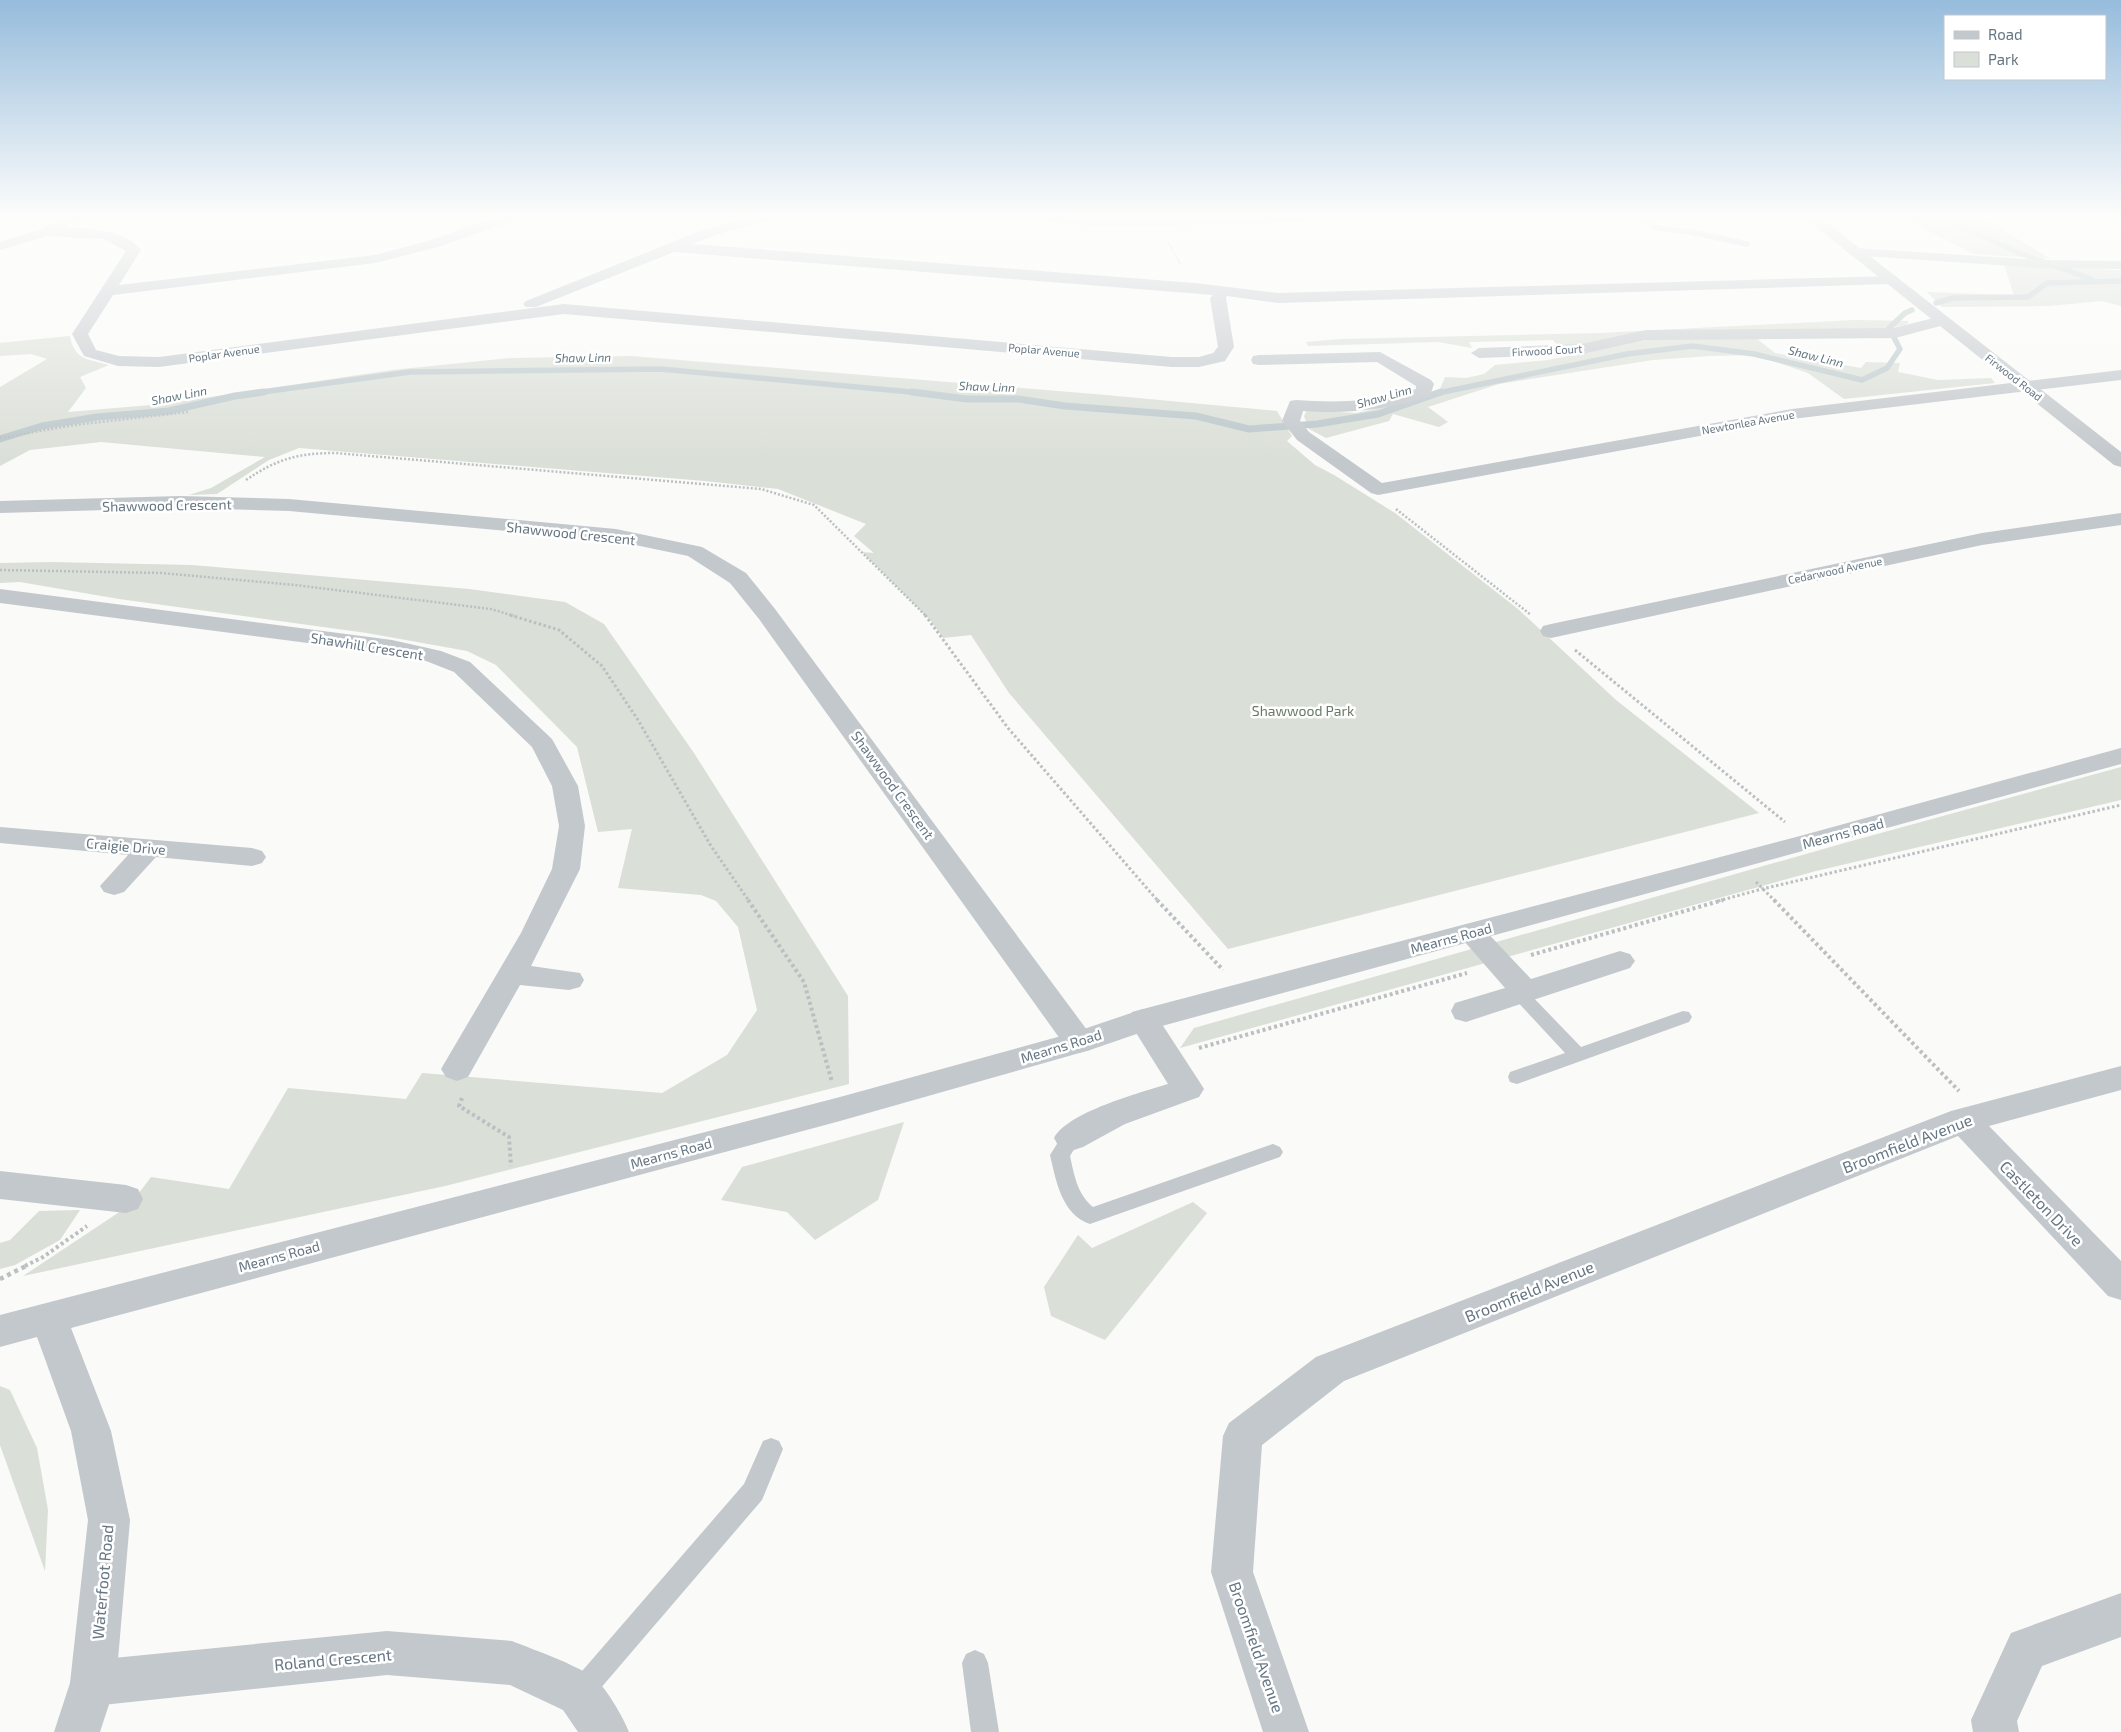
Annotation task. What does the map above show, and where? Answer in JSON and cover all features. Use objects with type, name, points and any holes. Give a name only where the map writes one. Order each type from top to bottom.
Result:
[{"type":"street","name":"Poplar Avenue","points":[[103,299],[80,334],[90,353],[118,361],[159,362],[564,309],[1172,362],[1199,362],[1219,357],[1226,348],[1218,299]]},
{"type":"street","points":[[517,314],[541,299]]},
{"type":"street","name":"Firwood Road","points":[[1914,299],[2121,461]]},
{"type":"street","name":"Firwood Court","points":[[1479,353],[1582,349],[1646,335],[1895,333],[1908,328],[1942,321]]},
{"type":"street","points":[[1259,360],[1380,357],[1425,384],[1424,392],[1364,408],[1329,408],[1296,405],[1291,421],[1303,436],[1378,488]]},
{"type":"street","name":"Newtonlea Avenue","points":[[1378,488],[1792,414],[2121,375]]},
{"type":"street","name":"Shawwood Crescent","points":[[0,507],[180,502],[290,505],[616,535],[695,551],[738,578],[767,614],[1079,1042]]},
{"type":"street","name":"Cedarwood Avenue","points":[[1551,630],[1982,539],[2121,519]]},
{"type":"street","name":"Shawhill Crescent","points":[[0,596],[392,647],[433,656],[462,667],[549,751],[565,786],[572,826],[566,869],[535,933],[457,1069]]},
{"type":"street","name":"Mearns Road","points":[[0,1331],[512,1194],[840,1109],[1079,1042],[1143,1020],[1736,862],[2121,756]]},
{"type":"street","name":"Craigie Drive","points":[[0,835],[252,857]]},
{"type":"street","points":[[114,886],[150,848]]},
{"type":"street","points":[[1471,933],[1500,964],[1523,993]]},
{"type":"street","points":[[1466,1011],[1620,962]]},
{"type":"street","points":[[511,974],[569,980]]},
{"type":"street","points":[[1071,1138],[1113,1115],[1188,1089],[1143,1020]]},
{"type":"street","name":"Broomfield Avenue","points":[[1286,1732],[1232,1572],[1243,1436],[1330,1369],[1972,1118],[2121,1078]]},
{"type":"street","name":"Castleton Drive","points":[[1972,1118],[2121,1285]]},
{"type":"street","points":[[0,1185],[126,1199]]},
{"type":"street","name":"Waterfoot Road","points":[[48,1318],[91,1431],[109,1520],[93,1683],[77,1732]]},
{"type":"street","points":[[1996,1732],[1994,1720],[2026,1649],[2121,1615]]},
{"type":"street","name":"Roland Crescent","points":[[93,1683],[386,1653],[512,1664],[579,1694]]},
{"type":"street","points":[[579,1694],[606,1732]]},
{"type":"lane","points":[[1523,993],[1578,1055]]},
{"type":"lane","points":[[1517,1077],[1684,1017]]},
{"type":"lane","points":[[1071,1138],[1060,1155],[1066,1182],[1081,1211],[1090,1216],[1273,1152]]},
{"type":"lane","points":[[579,1694],[753,1492],[771,1449]]},
{"type":"lane","points":[[975,1664],[985,1732]]},
{"type":"path","points":[[0,438],[43,430],[188,412]]},
{"type":"path","points":[[1378,488],[1385,500],[1551,630],[1810,842]]},
{"type":"path","points":[[1167,1057],[1762,889],[2121,806]]},
{"type":"path","points":[[1736,862],[1972,1118]]},
{"type":"path","points":[[457,1069],[475,1071],[459,1106],[509,1137],[512,1194]]},
{"type":"path","points":[[0,1279],[43,1257],[126,1199]]},
{"type":"green space","points":[[1934,299],[2121,299],[2121,306],[2102,301],[2049,306],[1942,307]]},
{"type":"green space","points":[[1854,320],[1908,321],[1908,324],[1882,330],[1642,333],[1585,345],[1558,346],[1553,340],[1469,342],[1472,348],[1438,342],[1308,346],[1306,342],[1342,339],[1600,333]]},
{"type":"green space","name":"Shawwood Park","points":[[70,336],[75,350],[83,357],[109,365],[80,377],[86,388],[68,412],[163,404],[392,370],[511,358],[631,356],[1277,411],[1292,436],[1287,441],[1315,465],[1395,513],[1518,609],[1616,700],[1759,813],[1228,949],[1009,693],[971,635],[943,638],[931,621],[862,552],[874,553],[854,536],[866,524],[778,489],[705,481],[299,448],[269,460],[217,494],[189,495],[211,488],[265,457],[101,442],[30,450],[0,466],[0,387],[47,359],[31,354],[0,356],[0,343]]},
{"type":"green space","points":[[1756,338],[1775,353],[1861,368],[1866,362],[1900,363],[1898,372],[1938,380],[1991,378],[1995,383],[1844,399],[1808,373],[1755,355],[1710,356],[1653,360],[1499,384],[1428,407],[1448,422],[1439,427],[1393,414],[1389,421],[1326,438],[1309,429],[1304,416],[1307,410],[1356,413],[1389,406],[1440,389],[1445,377],[1466,378],[1484,374],[1495,365],[1548,360],[1652,339]]},
{"type":"green space","points":[[51,562],[192,565],[469,589],[565,602],[604,624],[694,753],[848,996],[849,1084],[445,1186],[23,1276],[130,1205],[151,1177],[229,1189],[288,1088],[406,1099],[422,1073],[662,1093],[727,1055],[757,1010],[738,927],[716,901],[701,895],[618,888],[632,829],[598,832],[577,747],[496,665],[467,651],[367,633],[119,599],[20,582],[0,583],[0,563]]},
{"type":"green space","points":[[2121,767],[2121,800],[1816,871],[1180,1048],[1194,1028],[1848,842]]},
{"type":"green space","points":[[904,1122],[878,1200],[815,1240],[787,1212],[721,1200],[742,1167]]},
{"type":"green space","points":[[1193,1202],[1207,1213],[1105,1340],[1051,1316],[1044,1287],[1078,1235],[1092,1248]]},
{"type":"green space","points":[[80,1210],[60,1240],[15,1265],[0,1269],[0,1243],[10,1240],[39,1211]]},
{"type":"green space","points":[[0,1386],[10,1390],[37,1448],[48,1510],[45,1571],[0,1445]]},
{"type":"waterway","name":"Shaw Linn","points":[[1936,303],[1950,299]]},
{"type":"waterway","name":"Shaw Linn","points":[[1438,393],[1627,354],[1693,346],[1754,354],[1862,380],[1887,368],[1900,349],[1889,328],[1905,313],[1912,310]]},
{"type":"waterway","name":"Shaw Linn","points":[[255,393],[410,372],[660,369],[914,392]]},
{"type":"waterway","name":"Shaw Linn","points":[[0,439],[42,426],[97,417],[169,411],[235,396],[264,392]]},
{"type":"waterway","name":"Shaw Linn","points":[[914,392],[922,393]]},
{"type":"waterway","name":"Shaw Linn","points":[[914,392],[967,399],[1018,399],[1065,406],[1196,416],[1249,429],[1317,424],[1378,414],[1438,393]]}]
